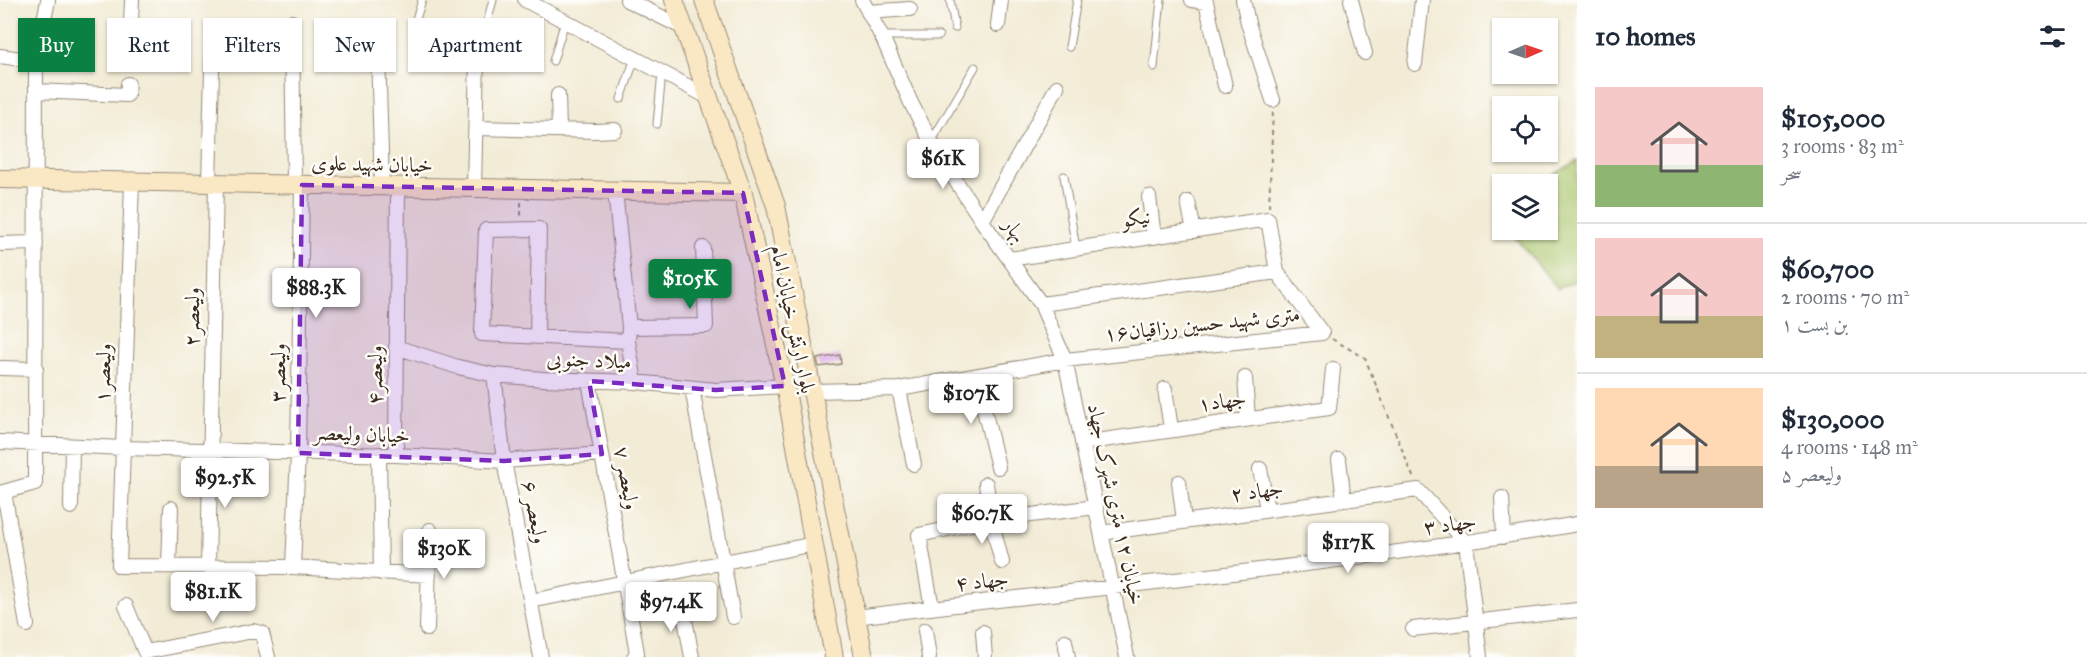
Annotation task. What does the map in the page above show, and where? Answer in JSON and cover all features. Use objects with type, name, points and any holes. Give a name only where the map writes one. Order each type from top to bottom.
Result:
[{"type":"main road","name":"بلوار ارتش خیابان امام","points":[[674,0],[742,193],[785,386],[834,657]]},
{"type":"main road","name":"بلوار ارتش خیابان امام","points":[[704,0],[776,206],[864,657]]},
{"type":"main road","name":"خیابان شهید علوی","points":[[0,179],[742,193]]},
{"type":"street","points":[[44,18],[48,0]]},
{"type":"street","points":[[131,18],[132,0]]},
{"type":"street","points":[[525,0],[708,97]]},
{"type":"street","points":[[627,0],[684,28]]},
{"type":"street","points":[[998,25],[1001,0]]},
{"type":"street","points":[[1192,0],[1206,2],[1225,86]]},
{"type":"street","points":[[1351,0],[1365,53]]},
{"type":"street","points":[[1415,64],[1422,0]]},
{"type":"street","points":[[1247,1],[1248,23],[1273,100]]},
{"type":"street","points":[[865,6],[910,9]]},
{"type":"street","name":"بهار","points":[[865,6],[932,142],[982,221],[1041,304],[1065,360]]},
{"type":"street","points":[[0,56],[18,58]]},
{"type":"street","points":[[27,626],[2,492],[35,483],[36,72]]},
{"type":"street","name":"ولیعصر۲","points":[[208,567],[213,72]]},
{"type":"street","name":"ولیعصر۳","points":[[293,567],[298,453],[298,185],[294,72]]},
{"type":"street","name":"ولیعصر۴","points":[[380,72],[390,187],[396,347],[396,455]]},
{"type":"street","points":[[474,188],[477,72]]},
{"type":"street","points":[[36,91],[127,95],[128,84]]},
{"type":"street","points":[[982,221],[1057,87]]},
{"type":"street","points":[[558,95],[558,130]]},
{"type":"street","points":[[476,128],[615,130]]},
{"type":"street","name":"ولیعصر۱","points":[[132,182],[119,566],[169,567]]},
{"type":"street","points":[[615,191],[635,382]]},
{"type":"street","points":[[1149,197],[1154,237]]},
{"type":"street","points":[[1188,201],[1194,231]]},
{"type":"street","name":"۱۶متری شهید حسین رزاقیان","points":[[1268,219],[1277,272],[1322,333]]},
{"type":"street","name":"نیکو","points":[[1010,259],[1268,219]]},
{"type":"street","points":[[537,337],[539,229],[486,230],[482,334],[537,337],[629,334],[706,326],[703,248]]},
{"type":"street","points":[[0,243],[36,243]]},
{"type":"street","points":[[1041,304],[1277,272]]},
{"type":"street","name":"۱۶متری شهید حسین رزاقیان","points":[[812,391],[899,389],[1065,360],[1322,333]]},
{"type":"street","name":"میلاد جنوبی","points":[[396,347],[458,367],[494,375],[635,382],[716,390],[785,386]]},
{"type":"street","name":"خیابان ۱۲ متری شهرک جهاد","points":[[1065,360],[1127,657]]},
{"type":"street","points":[[0,368],[36,369]]},
{"type":"street","name":"جهاد۱","points":[[1082,443],[1329,408],[1333,369]]},
{"type":"street","name":"ولیعصر ۶","points":[[494,375],[504,461],[541,657]]},
{"type":"street","points":[[976,376],[998,467]]},
{"type":"street","points":[[1245,378],[1248,419]]},
{"type":"street","name":"ولیعصر ۷","points":[[589,381],[637,653],[634,657]]},
{"type":"street","points":[[692,388],[733,617]]},
{"type":"street","points":[[899,389],[914,464]]},
{"type":"street","points":[[1165,389],[1171,429]]},
{"type":"street","name":"خیابان ولیعصر","points":[[0,442],[210,451],[379,454],[504,461],[602,454]]},
{"type":"street","points":[[71,507],[72,446]]},
{"type":"street","points":[[379,454],[381,573]]},
{"type":"street","points":[[1339,460],[1344,500]]},
{"type":"street","points":[[1260,469],[1267,510]]},
{"type":"street","points":[[1179,482],[1184,522]]},
{"type":"street","points":[[986,484],[991,520],[1002,562]]},
{"type":"street","points":[[1418,490],[1466,543],[1480,657]]},
{"type":"street","name":"جهاد ۲","points":[[1101,533],[1418,490]]},
{"type":"street","points":[[1502,498],[1504,537]]},
{"type":"street","points":[[171,507],[169,567],[293,567],[429,575]]},
{"type":"street","points":[[932,608],[919,535],[991,520],[1096,507]]},
{"type":"street","name":"جهاد ۳","points":[[1113,588],[1466,543],[1577,524]]},
{"type":"street","points":[[427,629],[430,530]]},
{"type":"street","points":[[531,601],[814,544]]},
{"type":"street","name":"جهاد ۴","points":[[856,617],[1113,588]]},
{"type":"street","points":[[682,603],[692,657]]},
{"type":"street","points":[[126,606],[145,652],[184,651],[253,631],[262,633],[268,657]]},
{"type":"street","points":[[1413,629],[1577,610]]},
{"type":"street","points":[[925,630],[929,657]]},
{"type":"street","points":[[983,632],[985,657]]},
{"type":"street","points":[[1065,641],[1068,657]]},
{"type":"lane","points":[[416,18],[422,0]]},
{"type":"lane","points":[[488,18],[493,0]]},
{"type":"lane","points":[[950,0],[955,28]]},
{"type":"lane","points":[[1069,47],[1077,0]]},
{"type":"lane","points":[[1154,67],[1161,0]]},
{"type":"lane","points":[[553,61],[565,21]]},
{"type":"lane","points":[[881,36],[939,36]]},
{"type":"lane","points":[[621,99],[635,58]]},
{"type":"lane","points":[[932,142],[975,67]]},
{"type":"lane","points":[[657,124],[662,73]]},
{"type":"lane","points":[[1064,176],[1076,249]]},
{"type":"path","points":[[1268,219],[1273,100]]},
{"type":"path","points":[[521,189],[521,230]]},
{"type":"path","points":[[1322,333],[1365,358],[1418,490]]},
{"type":"highlighted area","points":[[302,185],[743,193],[785,386],[716,390],[589,381],[602,454],[504,461],[298,453]]},
{"type":"green space","points":[[1577,161],[1577,280],[1558,289],[1517,240],[1558,240],[1558,174],[1555,174]]},
{"type":"building","points":[[840,355],[841,364],[819,367],[817,359]]}]
